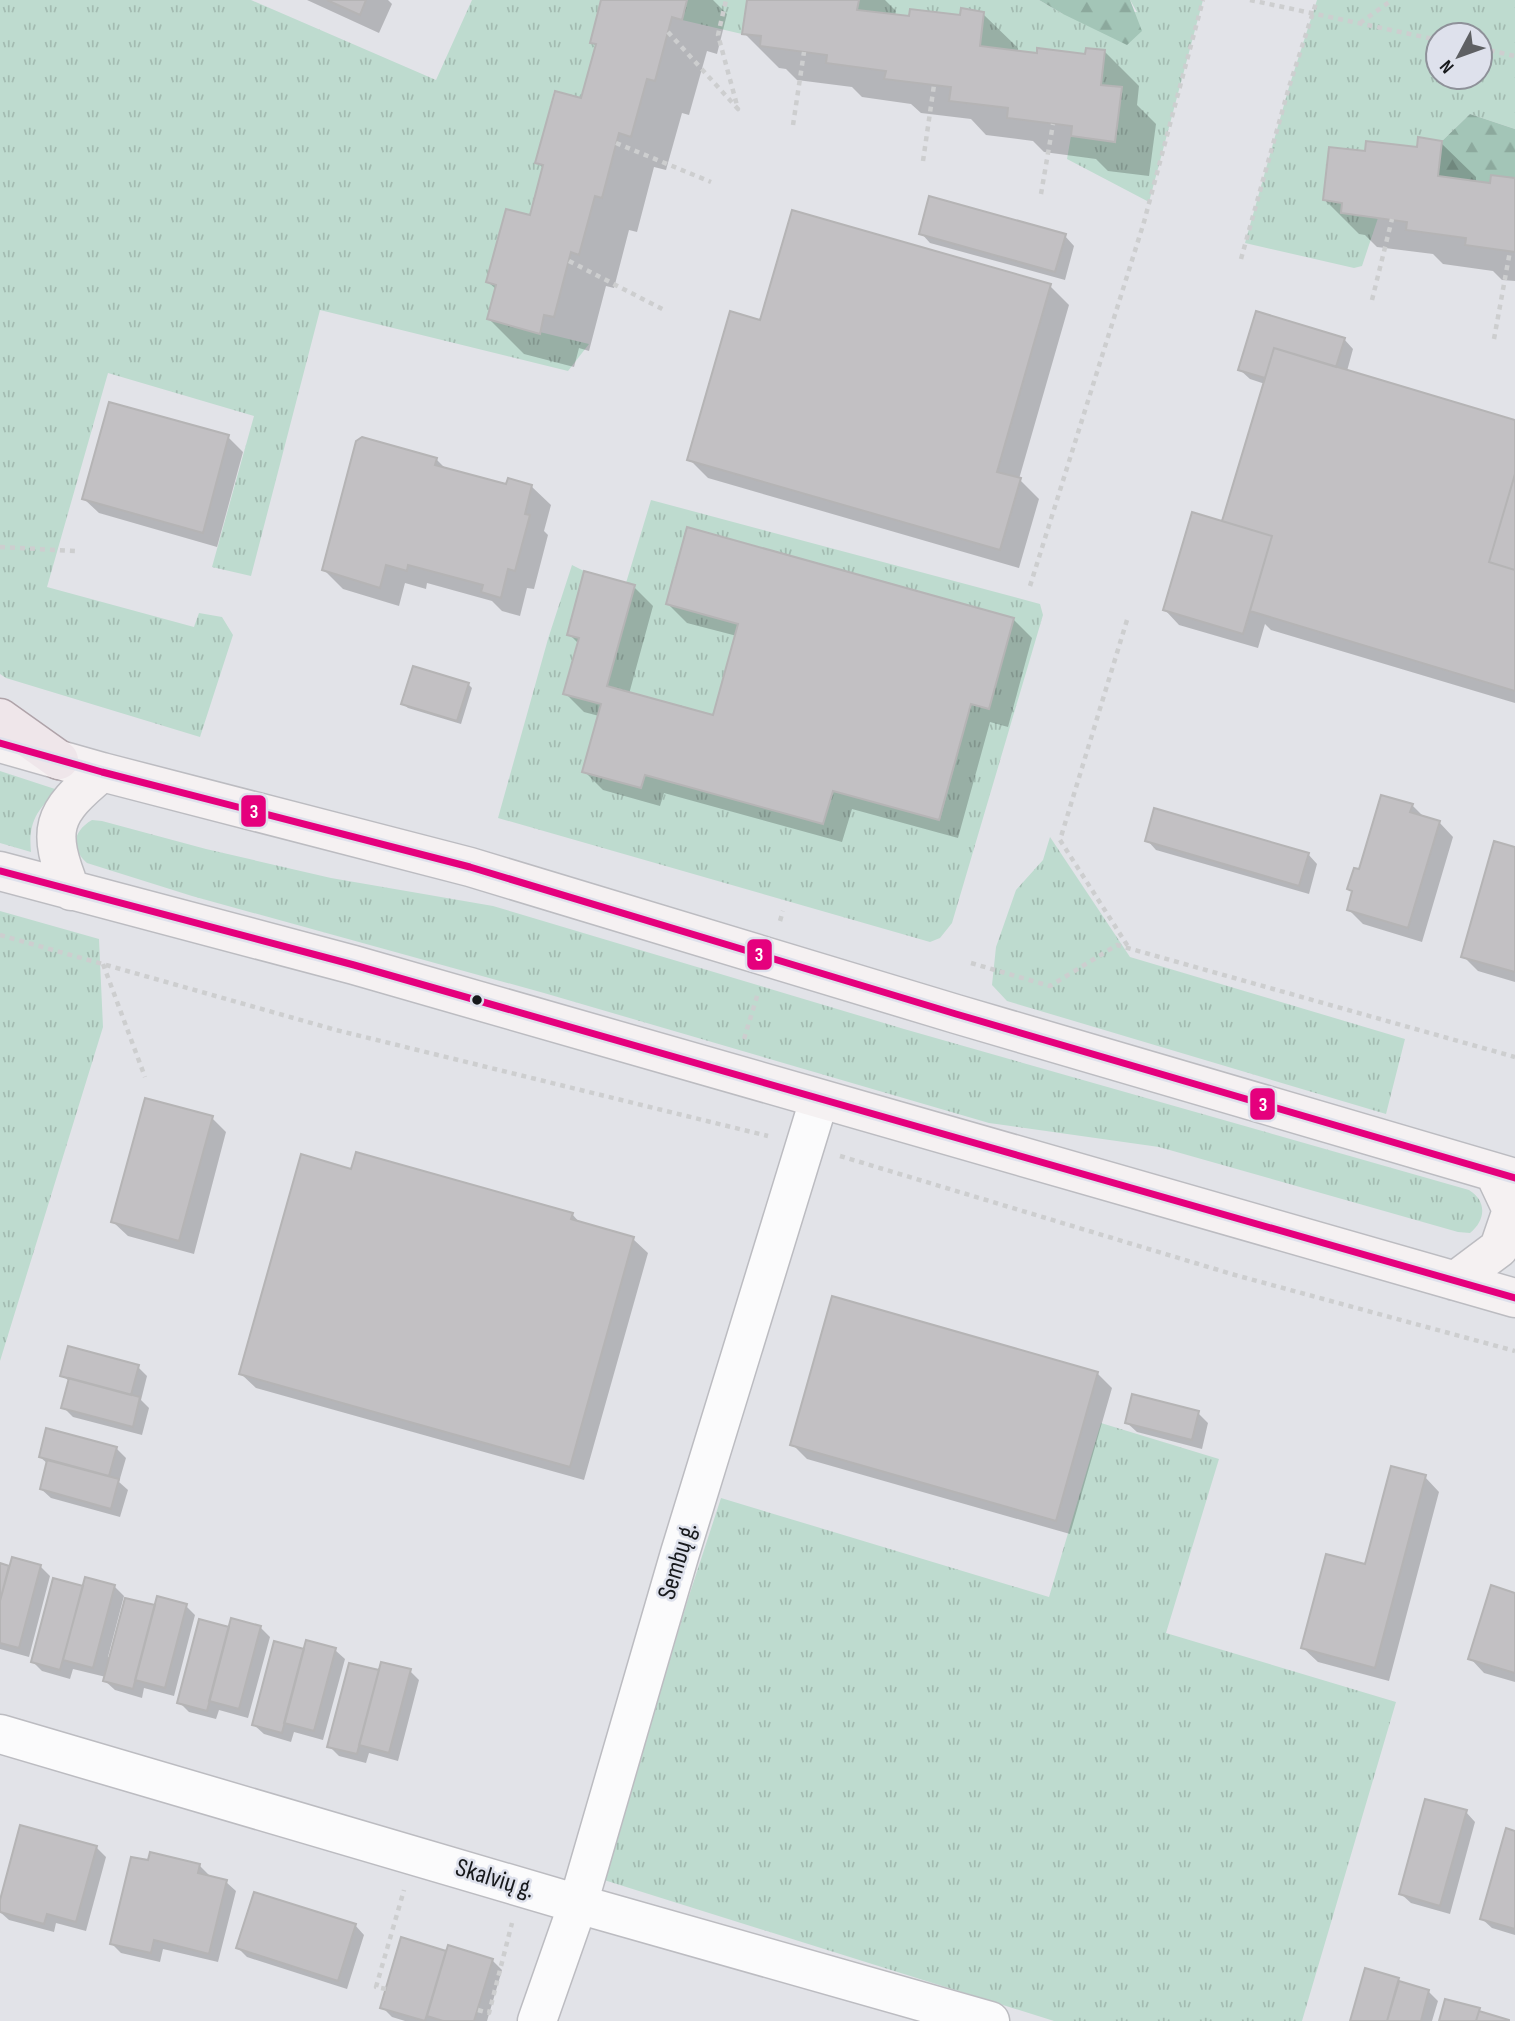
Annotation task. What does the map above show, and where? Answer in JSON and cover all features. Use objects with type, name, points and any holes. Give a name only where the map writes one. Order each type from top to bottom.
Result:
[{"type":"main road","points":[[0,718],[59,760]]},
{"type":"main road","points":[[0,743],[470,867],[956,1014],[1504,1175],[1512,1210],[1499,1248],[1455,1281]]},
{"type":"main road","points":[[71,891],[57,857],[56,830],[64,809],[102,772]]},
{"type":"main road","points":[[0,872],[354,965],[1515,1298]]},
{"type":"street","name":"Sembų g.","points":[[537,2021],[578,1904],[680,1553],[819,1100]]},
{"type":"street","name":"Skalvių g.","points":[[0,1734],[578,1904],[990,2021]]},
{"type":"path","points":[[668,32],[738,109],[718,36],[726,0]]},
{"type":"path","points":[[1030,586],[1144,222],[1202,0]]},
{"type":"path","points":[[1250,0],[1424,37]]},
{"type":"path","points":[[1241,259],[1289,87],[1317,0]]},
{"type":"path","points":[[1359,23],[1392,0]]},
{"type":"path","points":[[1494,51],[1515,56]]},
{"type":"path","points":[[793,125],[804,52]]},
{"type":"path","points":[[923,161],[934,85]]},
{"type":"path","points":[[1041,194],[1054,124]]},
{"type":"path","points":[[617,143],[711,182]]},
{"type":"path","points":[[1372,300],[1392,219]]},
{"type":"path","points":[[1494,338],[1510,251]]},
{"type":"path","points":[[569,261],[666,311]]},
{"type":"path","points":[[0,547],[75,551]]},
{"type":"path","points":[[1127,620],[1060,840],[1130,948]]},
{"type":"path","points":[[719,1123],[783,911]]},
{"type":"path","points":[[0,935],[336,1030],[805,1145],[1236,1275],[1515,1351]]},
{"type":"path","points":[[971,963],[1050,986],[1117,945],[1515,1058]]},
{"type":"path","points":[[103,964],[145,1077]]},
{"type":"path","points":[[386,1989],[376,1987],[414,1854]]},
{"type":"path","points":[[478,2010],[489,2013],[522,1886]]},
{"type":"path","points":[[383,1962],[393,1964]]},
{"type":"path","points":[[486,1981],[496,1983]]},
{"type":"green space","points":[[0,0],[251,0],[436,80],[472,0],[601,0],[590,42],[596,44],[581,98],[554,91],[536,163],[543,165],[530,215],[506,209],[486,282],[496,285],[487,319],[589,344],[568,371],[320,310],[251,576],[212,567],[254,416],[108,373],[47,587],[194,627],[199,613],[222,617],[233,635],[200,737],[0,674]]},
{"type":"green space","points":[[687,0],[747,0],[742,34],[682,20]]},
{"type":"green space","points":[[859,0],[1039,0],[1063,14],[1137,12],[1130,0],[1203,0],[1149,202],[1067,159],[1071,136],[1115,142],[1122,88],[1101,85],[1105,50],[1086,48],[1085,54],[1038,48],[1037,53],[980,46],[984,12],[961,8],[960,15],[911,9],[909,16],[857,10]]},
{"type":"green space","points":[[1039,0],[1130,0],[1142,31],[1127,45]]},
{"type":"green space","points":[[1317,0],[1515,0],[1515,129],[1470,114],[1442,141],[1418,137],[1417,147],[1367,141],[1365,151],[1329,147],[1323,200],[1342,203],[1341,213],[1378,218],[1362,266],[1354,268],[1245,243],[1289,87]]},
{"type":"green space","points":[[1470,114],[1515,129],[1515,178],[1490,183],[1438,176],[1442,141]]},
{"type":"green space","points":[[651,500],[1040,604],[1043,615],[952,923],[940,938],[930,942],[498,818],[548,639],[572,565],[584,571],[567,634],[579,638],[563,693],[601,704],[582,772],[641,788],[645,775],[823,824],[833,791],[940,820],[971,704],[989,709],[1014,618],[687,528],[666,604],[738,624],[713,715],[607,686],[635,586],[626,583]]},
{"type":"green space","points":[[0,771],[58,790],[36,817],[31,832],[31,852],[0,843]]},
{"type":"green space","points":[[92,820],[331,878],[493,906],[904,1029],[1469,1190],[1479,1200],[1481,1217],[1470,1233],[1458,1232],[1159,1147],[989,1123],[544,993],[192,896],[87,863],[78,852],[76,840],[81,829]]},
{"type":"green space","points":[[1050,837],[1130,957],[1405,1039],[1386,1114],[1007,1001],[992,985],[996,947],[1016,890],[1043,860]]},
{"type":"green space","points":[[0,911],[99,939],[103,1027],[0,1361]]},
{"type":"green space","points":[[1101,1423],[1219,1459],[1166,1633],[1396,1702],[1302,2021],[1054,2021],[604,1880],[721,1498],[1049,1597]]},
{"type":"building","points":[[327,0],[366,0],[360,15]]},
{"type":"building","points":[[601,0],[687,0],[682,20],[672,17],[655,81],[647,79],[631,137],[619,133],[602,198],[595,196],[579,255],[571,252],[554,317],[544,315],[540,334],[487,319],[496,285],[486,282],[506,209],[530,215],[543,165],[535,163],[555,91],[581,98],[596,44],[590,43]]},
{"type":"building","points":[[747,0],[859,0],[857,10],[909,16],[910,9],[960,15],[961,8],[984,12],[980,46],[1037,53],[1037,48],[1085,54],[1086,48],[1105,50],[1101,85],[1122,87],[1115,142],[1071,136],[1072,126],[1007,118],[1008,108],[949,101],[951,87],[884,79],[886,71],[826,63],[827,55],[760,46],[761,36],[742,34]]},
{"type":"building","points":[[1418,137],[1442,141],[1438,176],[1490,183],[1491,175],[1515,178],[1515,252],[1465,245],[1466,238],[1406,230],[1407,222],[1341,213],[1342,203],[1323,200],[1329,147],[1365,151],[1366,141],[1417,147]]},
{"type":"building","points":[[929,196],[1066,234],[1055,272],[919,234]]},
{"type":"building","points":[[792,210],[1051,284],[997,472],[1021,478],[1000,550],[687,460],[730,311],[760,320]]},
{"type":"building","points":[[1256,311],[1345,338],[1336,367],[1274,348],[1265,378],[1238,370]]},
{"type":"building","points":[[1274,348],[1515,420],[1515,474],[1489,562],[1515,570],[1515,691],[1250,611],[1272,536],[1222,521]]},
{"type":"building","points":[[109,402],[229,435],[203,533],[82,499]]},
{"type":"building","points":[[362,437],[437,458],[435,465],[506,484],[508,478],[532,485],[525,514],[530,515],[515,571],[508,569],[501,598],[481,592],[483,585],[408,565],[407,571],[386,565],[380,588],[322,570],[356,441]]},
{"type":"building","points":[[1515,474],[1515,570],[1489,562]]},
{"type":"building","points":[[1192,512],[1272,536],[1243,634],[1163,610]]},
{"type":"building","points":[[687,527],[1014,618],[989,709],[971,704],[939,820],[833,791],[823,824],[645,775],[641,788],[582,772],[601,704],[563,694],[579,638],[567,635],[584,571],[635,585],[607,686],[713,715],[738,624],[666,604]]},
{"type":"building","points":[[413,666],[469,683],[457,721],[401,704]]},
{"type":"building","points":[[1381,795],[1413,804],[1410,812],[1440,821],[1408,928],[1347,910],[1352,891],[1347,889],[1354,868],[1359,869]]},
{"type":"building","points":[[1154,808],[1309,853],[1299,886],[1145,841]]},
{"type":"building","points":[[1494,841],[1515,847],[1515,972],[1461,957]]},
{"type":"building","points":[[145,1098],[213,1116],[179,1241],[111,1222]]},
{"type":"building","points":[[356,1152],[573,1213],[571,1219],[634,1237],[570,1467],[239,1374],[301,1154],[351,1169]]},
{"type":"building","points":[[832,1296],[1098,1372],[1056,1521],[790,1445]]},
{"type":"building","points":[[68,1346],[139,1365],[131,1395],[60,1376]]},
{"type":"building","points":[[69,1378],[140,1397],[133,1427],[61,1408]]},
{"type":"building","points":[[1132,1394],[1199,1411],[1192,1440],[1125,1423]]},
{"type":"building","points":[[46,1428],[117,1447],[109,1476],[39,1457]]},
{"type":"building","points":[[47,1460],[119,1479],[111,1509],[40,1489]]},
{"type":"building","points":[[1391,1466],[1426,1475],[1375,1668],[1301,1648],[1326,1554],[1365,1564]]},
{"type":"building","points":[[12,1557],[41,1565],[19,1648],[0,1643],[0,1601]]},
{"type":"building","points":[[0,1563],[9,1566],[0,1601]]},
{"type":"building","points":[[85,1577],[115,1585],[93,1668],[63,1660]]},
{"type":"building","points":[[53,1578],[83,1586],[60,1670],[31,1662]]},
{"type":"building","points":[[1491,1585],[1515,1593],[1515,1673],[1468,1659]]},
{"type":"building","points":[[157,1596],[187,1604],[165,1688],[135,1680]]},
{"type":"building","points":[[125,1598],[155,1605],[133,1689],[103,1681]]},
{"type":"building","points":[[231,1618],[261,1626],[239,1709],[209,1701]]},
{"type":"building","points":[[199,1619],[229,1627],[207,1711],[177,1703]]},
{"type":"building","points":[[306,1640],[336,1648],[314,1731],[284,1723]]},
{"type":"building","points":[[274,1641],[304,1649],[282,1733],[252,1725]]},
{"type":"building","points":[[381,1662],[411,1669],[389,1753],[359,1745]]},
{"type":"building","points":[[349,1663],[379,1670],[357,1754],[327,1747]]},
{"type":"building","points":[[1425,1799],[1467,1810],[1440,1906],[1399,1894]]},
{"type":"building","points":[[20,1825],[97,1846],[76,1922],[47,1914],[44,1924],[0,1912],[0,1900]]},
{"type":"building","points":[[1506,1828],[1515,1831],[1515,1929],[1480,1919]]},
{"type":"building","points":[[150,1852],[200,1864],[198,1873],[227,1880],[209,1954],[154,1940],[151,1953],[110,1944],[131,1857],[148,1860]]},
{"type":"building","points":[[254,1892],[356,1924],[338,1981],[236,1948]]},
{"type":"building","points":[[401,1937],[446,1951],[425,2021],[380,2008]]},
{"type":"building","points":[[448,1945],[493,1959],[474,2021],[443,2021],[427,2016]]},
{"type":"building","points":[[1365,1968],[1399,1978],[1387,2021],[1350,2021]]},
{"type":"building","points":[[1399,1981],[1429,1990],[1421,2021],[1387,2021]]},
{"type":"building","points":[[1445,1999],[1480,2008],[1476,2021],[1439,2021]]},
{"type":"building","points":[[1479,2011],[1509,2020],[1509,2021],[1476,2021]]},
{"type":"transit line","name":"3","points":[[0,743],[470,867],[956,1014],[1515,1178]]},
{"type":"transit line","name":"3","points":[[0,871],[354,965],[1515,1298]]}]
